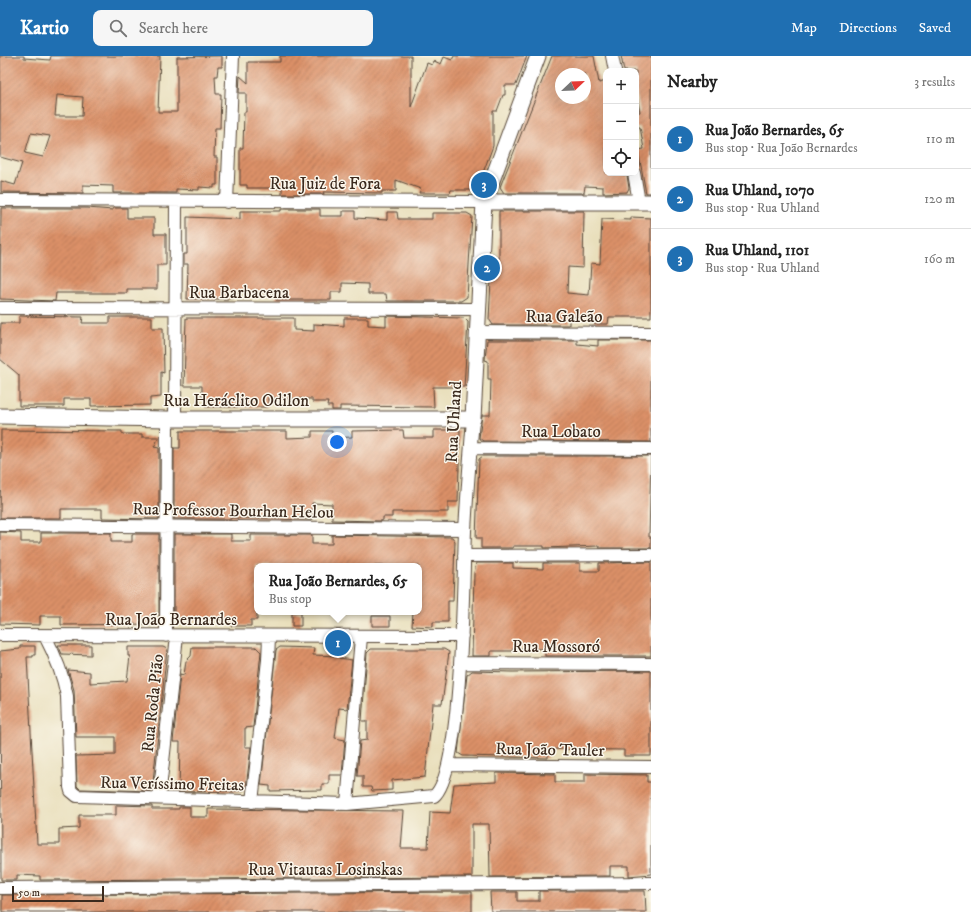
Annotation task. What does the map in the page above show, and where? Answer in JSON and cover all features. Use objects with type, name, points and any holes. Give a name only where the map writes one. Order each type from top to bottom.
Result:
[{"type":"street","points":[[227,202],[232,56]]},
{"type":"street","name":"Rua Uhland","points":[[434,796],[440,790],[449,765],[461,663],[465,529],[473,418],[477,309],[484,202],[538,56]]},
{"type":"street","points":[[612,56],[614,68]]},
{"type":"street","points":[[635,176],[645,202]]},
{"type":"street","name":"Rua Juiz de Fora","points":[[0,200],[176,202],[645,202]]},
{"type":"street","name":"Rua Roda Pião","points":[[159,798],[172,636],[166,526],[175,309],[176,202]]},
{"type":"street","name":"Rua Barbacena","points":[[0,308],[477,309]]},
{"type":"street","name":"Rua Galeão","points":[[477,332],[651,333]]},
{"type":"street","name":"Rua Heráclito Odilon","points":[[0,416],[171,419],[473,418]]},
{"type":"street","name":"Rua Lobato","points":[[471,448],[651,449]]},
{"type":"street","name":"Rua Professor Bourhan Helou","points":[[0,525],[465,529]]},
{"type":"street","points":[[464,556],[651,555]]},
{"type":"street","name":"Rua João Bernardes","points":[[0,635],[269,637],[462,636]]},
{"type":"street","name":"Rua Veríssimo Freitas","points":[[45,636],[54,652],[67,696],[69,779],[71,791],[77,796],[83,798],[159,798],[347,804],[434,796]]},
{"type":"street","points":[[252,802],[268,660],[269,637]]},
{"type":"street","points":[[347,804],[361,637]]},
{"type":"street","name":"Rua Mossoró","points":[[461,663],[651,664]]},
{"type":"street","name":"Rua João Tauler","points":[[449,765],[651,767]]},
{"type":"street","name":"Rua Vitautas Losinskas","points":[[0,888],[651,883]]},
{"type":"building","points":[[0,56],[24,56],[24,58],[50,60],[51,56],[160,56],[158,112],[177,112],[177,57],[222,56],[222,67],[218,67],[217,76],[215,76],[216,94],[221,94],[220,128],[215,128],[214,157],[217,157],[217,185],[214,185],[214,188],[199,187],[199,190],[176,189],[176,193],[113,193],[113,186],[83,185],[83,193],[1,192],[1,181],[15,185],[22,163],[0,157]],"holes":[[[57,95],[83,97],[82,116],[55,116]],[[31,133],[50,136],[43,157],[25,153]]]},
{"type":"building","points":[[280,56],[411,56],[411,107],[427,63],[432,65],[434,61],[441,64],[444,57],[452,60],[454,56],[527,56],[516,85],[505,85],[505,95],[503,95],[497,111],[493,111],[493,146],[478,186],[471,190],[451,190],[450,193],[419,193],[421,189],[396,180],[396,191],[382,191],[382,193],[323,192],[324,194],[282,194],[282,188],[247,188],[247,185],[240,185],[240,148],[243,148],[246,93],[239,93],[240,76],[248,83],[248,62],[280,62]]},
{"type":"building","points":[[552,56],[594,56],[599,83],[603,82],[603,176],[627,176],[629,188],[627,192],[603,193],[603,187],[585,186],[584,193],[504,193],[500,187]]},
{"type":"building","points":[[621,56],[651,56],[651,193],[646,193],[639,155],[639,150],[644,149],[639,127],[639,68],[623,68]]},
{"type":"building","points":[[1,208],[87,208],[113,210],[113,208],[127,208],[127,218],[154,218],[154,234],[166,234],[166,265],[157,265],[157,289],[127,289],[127,293],[56,293],[55,301],[0,299]]},
{"type":"building","points":[[281,209],[320,209],[320,216],[343,216],[343,211],[355,211],[355,218],[387,220],[387,212],[397,212],[398,219],[432,219],[432,213],[467,213],[472,216],[467,297],[461,301],[387,301],[386,294],[368,294],[368,284],[342,283],[342,292],[331,292],[331,300],[276,300],[276,293],[248,292],[233,292],[233,299],[187,299],[188,264],[184,264],[184,254],[187,254],[187,217],[240,219],[240,211],[281,211]]},
{"type":"building","points":[[499,211],[584,211],[583,268],[568,267],[567,293],[589,295],[591,263],[600,264],[602,219],[631,220],[631,217],[651,218],[651,317],[609,317],[608,324],[594,324],[594,318],[569,316],[569,325],[493,325],[489,319],[492,260],[499,260]]},
{"type":"building","points":[[19,316],[83,317],[82,323],[110,323],[110,317],[152,317],[152,328],[163,328],[164,373],[161,372],[161,397],[150,398],[150,405],[91,406],[91,399],[64,399],[64,406],[19,406],[19,375],[0,359],[0,336],[1,323],[19,323]]},
{"type":"building","points":[[386,316],[464,318],[468,322],[464,387],[433,387],[434,407],[340,406],[340,410],[332,410],[332,406],[327,406],[328,402],[312,402],[312,399],[268,398],[268,407],[205,407],[205,397],[202,397],[202,386],[184,386],[186,318],[294,318],[294,330],[314,331],[314,324],[344,326],[344,318],[368,318],[368,325],[386,326]]},
{"type":"building","points":[[487,340],[577,340],[577,344],[598,346],[598,340],[651,340],[651,442],[483,441],[479,438],[482,415],[490,415],[491,379],[488,379],[488,361],[485,360]]},
{"type":"building","points":[[1,430],[122,431],[122,434],[142,434],[142,437],[159,437],[154,447],[159,448],[159,519],[102,518],[102,509],[61,509],[61,518],[0,518]]},
{"type":"building","points":[[403,430],[404,438],[434,438],[434,430],[460,430],[458,502],[448,502],[448,512],[392,512],[392,517],[383,517],[383,520],[380,521],[332,520],[332,504],[312,503],[312,520],[231,518],[174,519],[174,448],[180,448],[180,431],[287,431],[287,438],[312,437],[312,431],[332,431],[332,438],[352,437],[352,431]]},
{"type":"building","points":[[483,456],[651,456],[649,537],[651,537],[651,548],[599,548],[599,546],[544,548],[544,546],[513,546],[513,548],[481,548],[481,538],[476,538],[479,459]]},
{"type":"building","points":[[0,532],[21,533],[21,542],[41,542],[41,533],[111,533],[111,542],[132,542],[132,534],[159,534],[159,624],[61,625],[61,616],[40,616],[40,625],[0,624]]},
{"type":"building","points":[[174,534],[231,534],[231,541],[251,541],[251,535],[312,535],[312,544],[332,544],[332,535],[452,537],[455,541],[453,601],[448,601],[448,622],[433,622],[433,627],[412,626],[413,615],[422,615],[422,563],[254,563],[254,615],[257,615],[257,620],[251,620],[251,626],[231,626],[230,620],[174,619]]},
{"type":"building","points":[[651,562],[651,656],[545,656],[545,649],[513,648],[513,651],[491,651],[491,656],[472,656],[474,573],[476,563],[513,563],[513,568],[543,569],[543,563],[580,563],[580,571],[599,571],[599,563]]},
{"type":"building","points":[[292,615],[301,615],[301,626],[292,626]]},
{"type":"building","points":[[372,616],[390,616],[390,626],[372,626]]},
{"type":"building","points":[[58,645],[91,645],[91,655],[62,654]]},
{"type":"building","points":[[20,646],[35,646],[35,655],[33,655],[33,657],[27,657],[37,844],[59,844],[59,829],[79,828],[79,815],[116,815],[116,805],[152,806],[152,809],[179,809],[179,807],[190,807],[190,817],[208,817],[208,809],[404,811],[401,848],[428,848],[430,812],[450,813],[454,784],[496,782],[496,773],[555,774],[555,782],[585,782],[585,774],[647,775],[647,782],[651,782],[651,874],[629,876],[629,866],[610,866],[610,876],[490,877],[489,824],[472,824],[472,877],[40,880],[40,876],[17,875],[17,880],[1,880],[0,651],[20,649]]},
{"type":"building","points":[[128,647],[163,647],[167,649],[152,791],[80,789],[77,786],[76,756],[115,755],[115,737],[76,737],[74,690],[68,670],[90,672],[90,683],[127,681],[130,656],[128,656]]},
{"type":"building","points":[[192,647],[256,647],[261,652],[253,727],[245,728],[245,747],[251,747],[246,788],[243,791],[179,792],[180,742],[173,742],[180,674],[184,675],[186,661],[191,656]]},
{"type":"building","points":[[280,647],[314,648],[313,655],[339,656],[339,658],[352,660],[347,709],[339,708],[335,738],[345,740],[342,775],[329,775],[329,784],[322,784],[322,790],[270,791],[270,786],[261,785],[276,650]]},
{"type":"building","points":[[371,649],[444,649],[449,652],[442,704],[433,704],[425,777],[392,780],[392,790],[372,791],[371,787],[363,787],[363,776],[357,776],[360,741],[367,740],[367,721],[362,721],[367,653]]},
{"type":"building","points":[[472,671],[651,671],[651,756],[624,756],[624,750],[548,749],[548,758],[463,756],[458,753],[467,675]]},
{"type":"building","points":[[539,891],[645,891],[646,912],[491,912],[490,892],[517,892],[517,901],[539,901]]},
{"type":"building","points":[[472,892],[472,912],[2,912],[2,895]]},
{"type":"place","name":"Rua Uhland, 1101","points":[[484,185]]},
{"type":"place","name":"Rua Uhland, 1070","points":[[487,268]]},
{"type":"place","name":"Rua João Bernardes, 65","points":[[338,643]]}]
